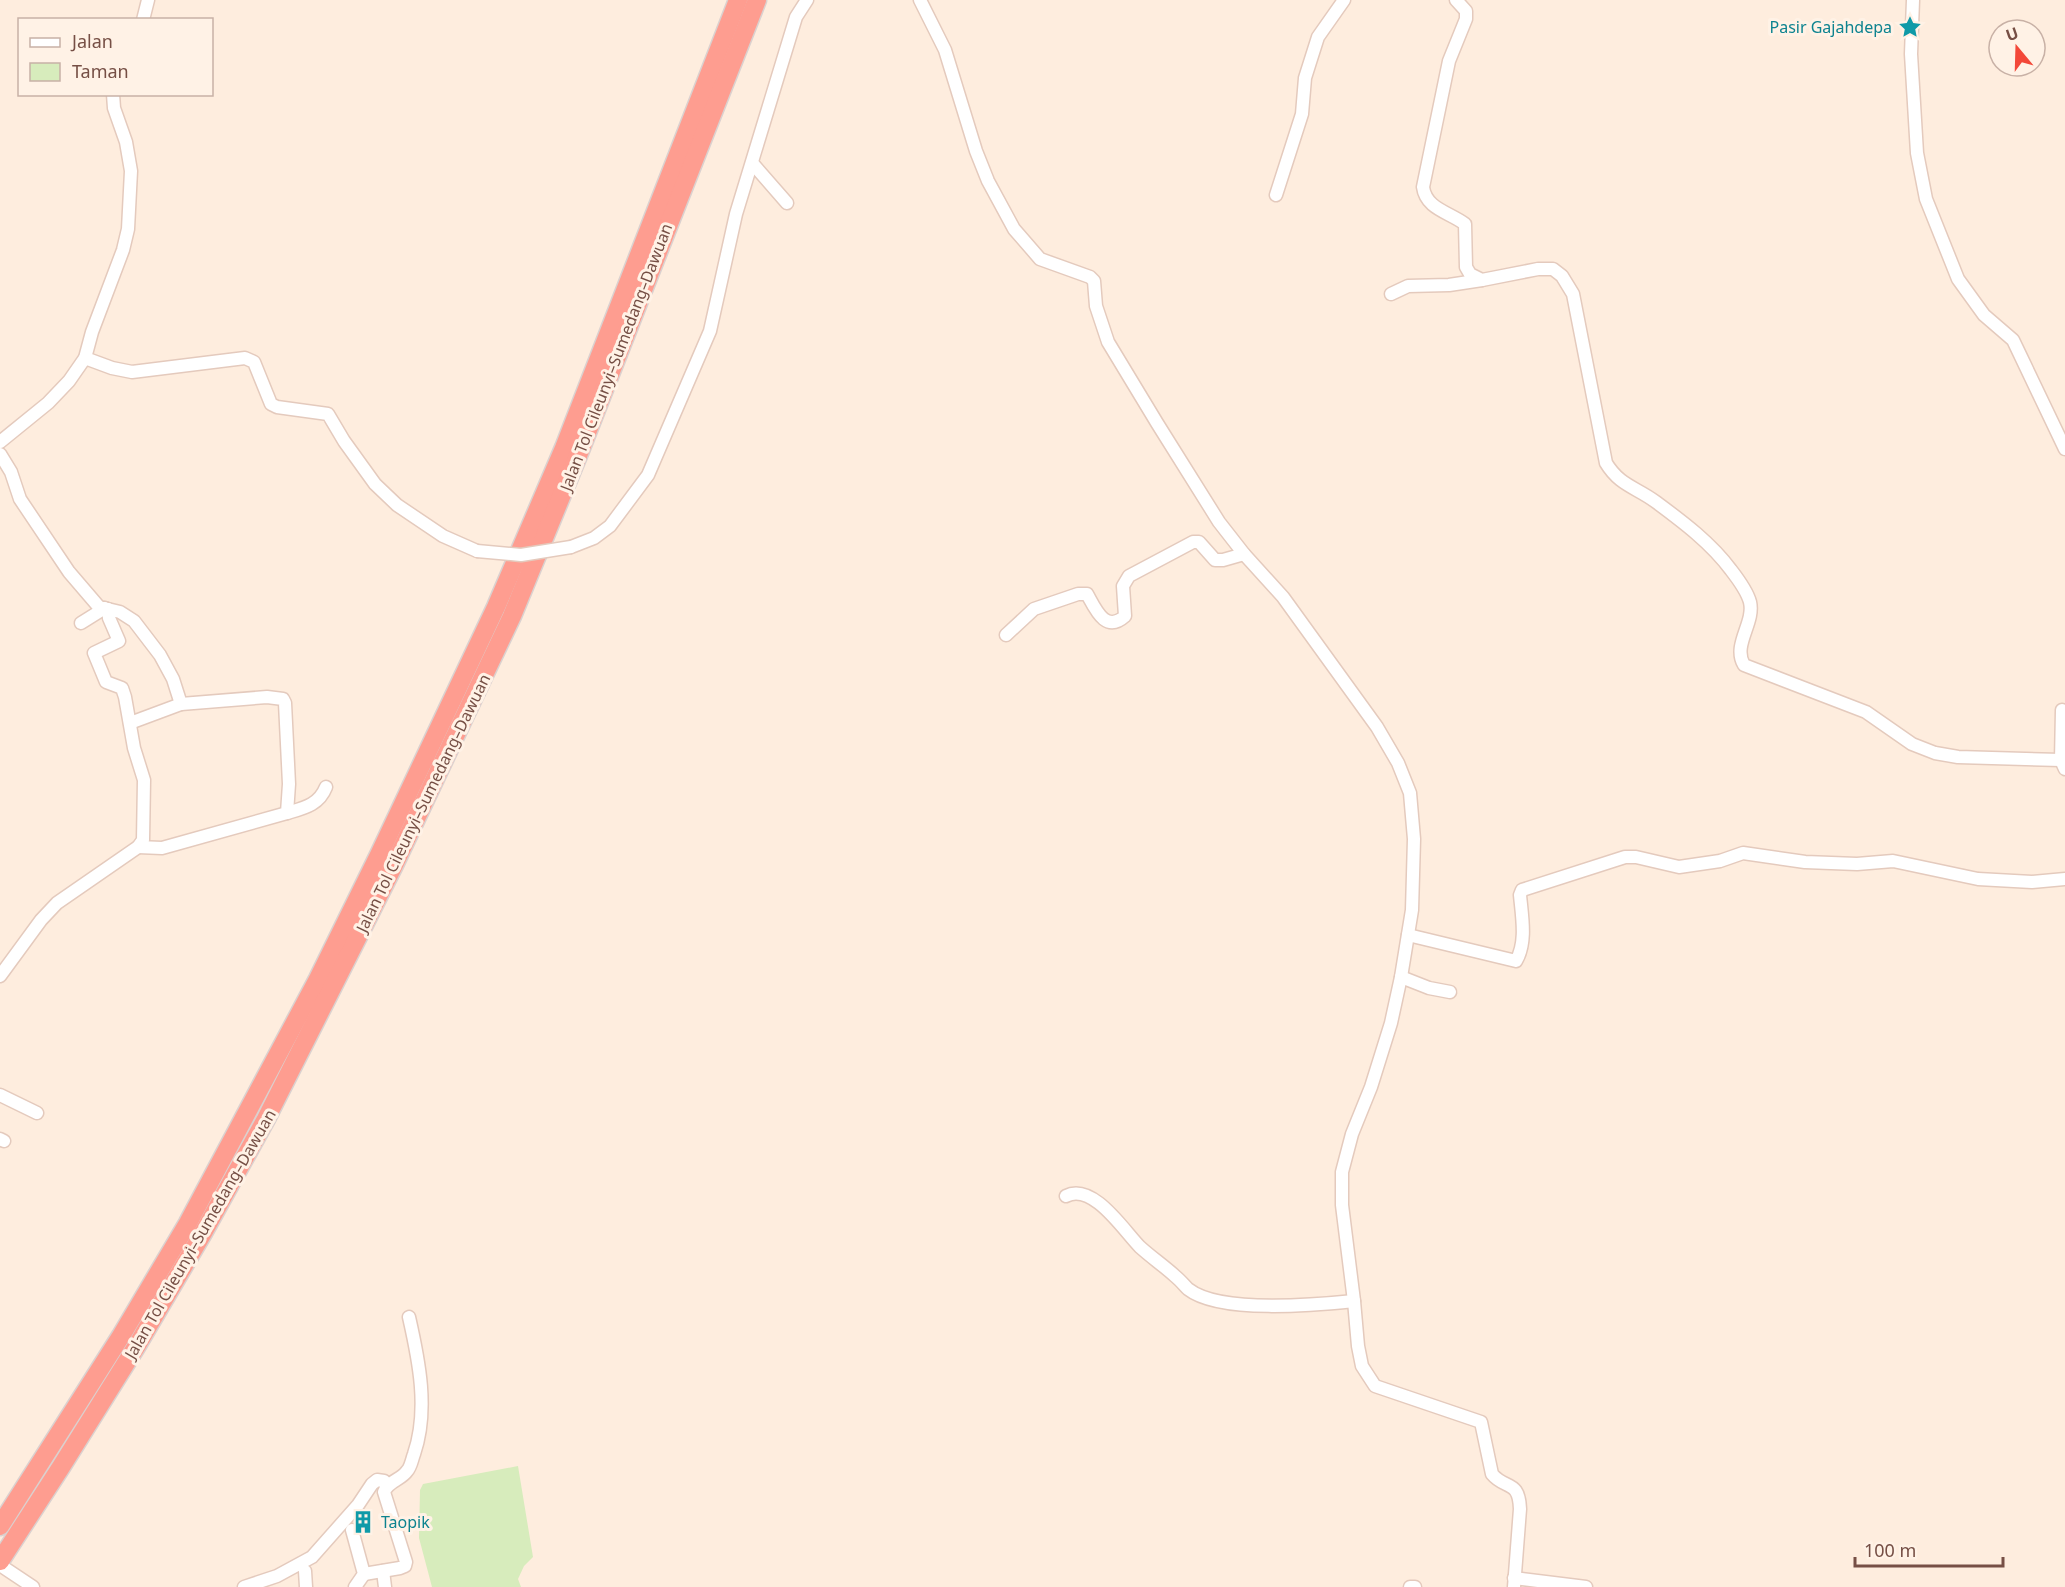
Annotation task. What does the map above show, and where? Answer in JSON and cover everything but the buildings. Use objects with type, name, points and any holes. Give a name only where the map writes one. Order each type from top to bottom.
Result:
[{"type":"highway","name":"Jalan Tol Cileunyi–Sumedang–Dawuan","points":[[0,1526],[121,1336],[188,1223],[318,980],[369,875],[496,608],[555,470],[738,0]]},
{"type":"highway","name":"Jalan Tol Cileunyi–Sumedang–Dawuan","points":[[0,1563],[80,1437],[203,1233],[266,1119],[394,866],[512,616],[579,453],[756,0]]},
{"type":"street","points":[[144,18],[148,0]]},
{"type":"street","points":[[85,358],[112,368],[132,372],[251,359],[271,404],[277,407],[328,414],[375,484],[397,505],[443,536],[477,551],[521,555],[571,547],[594,538],[610,526],[648,475],[710,331],[736,213],[753,164],[796,17],[807,0]]},
{"type":"street","points":[[920,0],[945,50],[976,151],[988,181],[1014,229],[1040,259],[1094,280],[1096,306],[1108,342],[1219,522],[1282,597],[1371,718],[1406,781],[1412,804],[1414,839],[1412,910],[1401,978],[1371,1087],[1352,1134],[1341,1172],[1342,1205],[1359,1356],[1365,1373],[1375,1386],[1479,1421],[1490,1470],[1494,1478],[1509,1484],[1519,1497],[1514,1583],[1586,1587]]},
{"type":"street","points":[[1276,195],[1302,114],[1305,78],[1318,38],[1344,0]]},
{"type":"street","points":[[1456,0],[1466,11],[1466,19],[1449,61],[1423,187],[1430,203],[1465,224],[1466,267],[1470,274],[1482,280]]},
{"type":"street","points":[[1913,0],[1911,54],[1917,153],[1926,200],[1958,279],[1984,315],[2013,340],[2065,449]]},
{"type":"street","points":[[0,442],[28,420],[69,381],[85,358],[92,332],[123,250],[128,229],[131,171],[130,157],[116,118],[113,96]]},
{"type":"street","points":[[753,164],[787,203]]},
{"type":"street","points":[[1391,294],[1408,286],[1449,285],[1538,269],[1553,269],[1573,294],[1606,463],[1621,482],[1655,501],[1700,537],[1732,572],[1750,604],[1740,654],[1744,665],[1866,712],[1912,744],[1935,753],[1958,757],[2063,765],[2062,710]]},
{"type":"street","points":[[0,454],[11,472],[20,499],[69,572],[99,607],[127,615],[140,628],[160,655],[173,679],[181,704]]},
{"type":"street","points":[[1006,635],[1034,609],[1078,594],[1087,594],[1099,616],[1108,621],[1120,620],[1125,616],[1123,586],[1129,576],[1193,542],[1199,542],[1215,560],[1244,554]]},
{"type":"street","points":[[81,623],[106,609]]},
{"type":"street","points":[[0,976],[57,903],[138,847],[143,840],[144,780],[134,748],[122,688],[106,682],[94,653],[119,641],[106,609]]},
{"type":"street","points":[[130,723],[181,704],[267,697],[283,699],[289,784],[287,813]]},
{"type":"street","points":[[138,847],[162,848],[287,813],[311,805],[323,796],[326,787]]},
{"type":"street","points":[[1408,935],[1516,962],[1521,949],[1523,933],[1520,895],[1522,890],[1625,857],[1636,857],[1679,867],[1720,861],[1743,853],[1806,862],[1857,864],[1893,861],[1978,879],[2032,882],[2065,879]]},
{"type":"street","points":[[1401,978],[1429,988],[1450,992]]},
{"type":"street","points":[[0,1095],[37,1113]]},
{"type":"street","points":[[1066,1196],[1074,1193],[1106,1208],[1141,1248],[1188,1288],[1204,1297],[1246,1305],[1293,1306],[1354,1301]]},
{"type":"street","points":[[355,1587],[364,1574],[400,1568],[405,1566],[406,1562],[384,1492],[386,1486],[407,1472],[419,1439],[422,1422],[416,1349],[409,1317]]},
{"type":"street","points":[[244,1587],[276,1576],[312,1557],[358,1506],[372,1484],[377,1480],[384,1481],[386,1486]]},
{"type":"street","points":[[352,1530],[364,1574]]},
{"type":"street","points":[[0,1563],[33,1587]]},
{"type":"street","points":[[305,1570],[306,1587]]},
{"type":"street","points":[[383,1571],[385,1587]]},
{"type":"street","points":[[1410,1587],[1415,1587]]},
{"type":"green space","points":[[518,1466],[533,1557],[524,1566],[518,1579],[521,1587],[432,1587],[419,1538],[420,1490],[423,1484]]},
{"type":"place","name":"Pasir Gajahdepa","points":[[1910,27]]},
{"type":"place","name":"Taopik","points":[[363,1522]]}]
